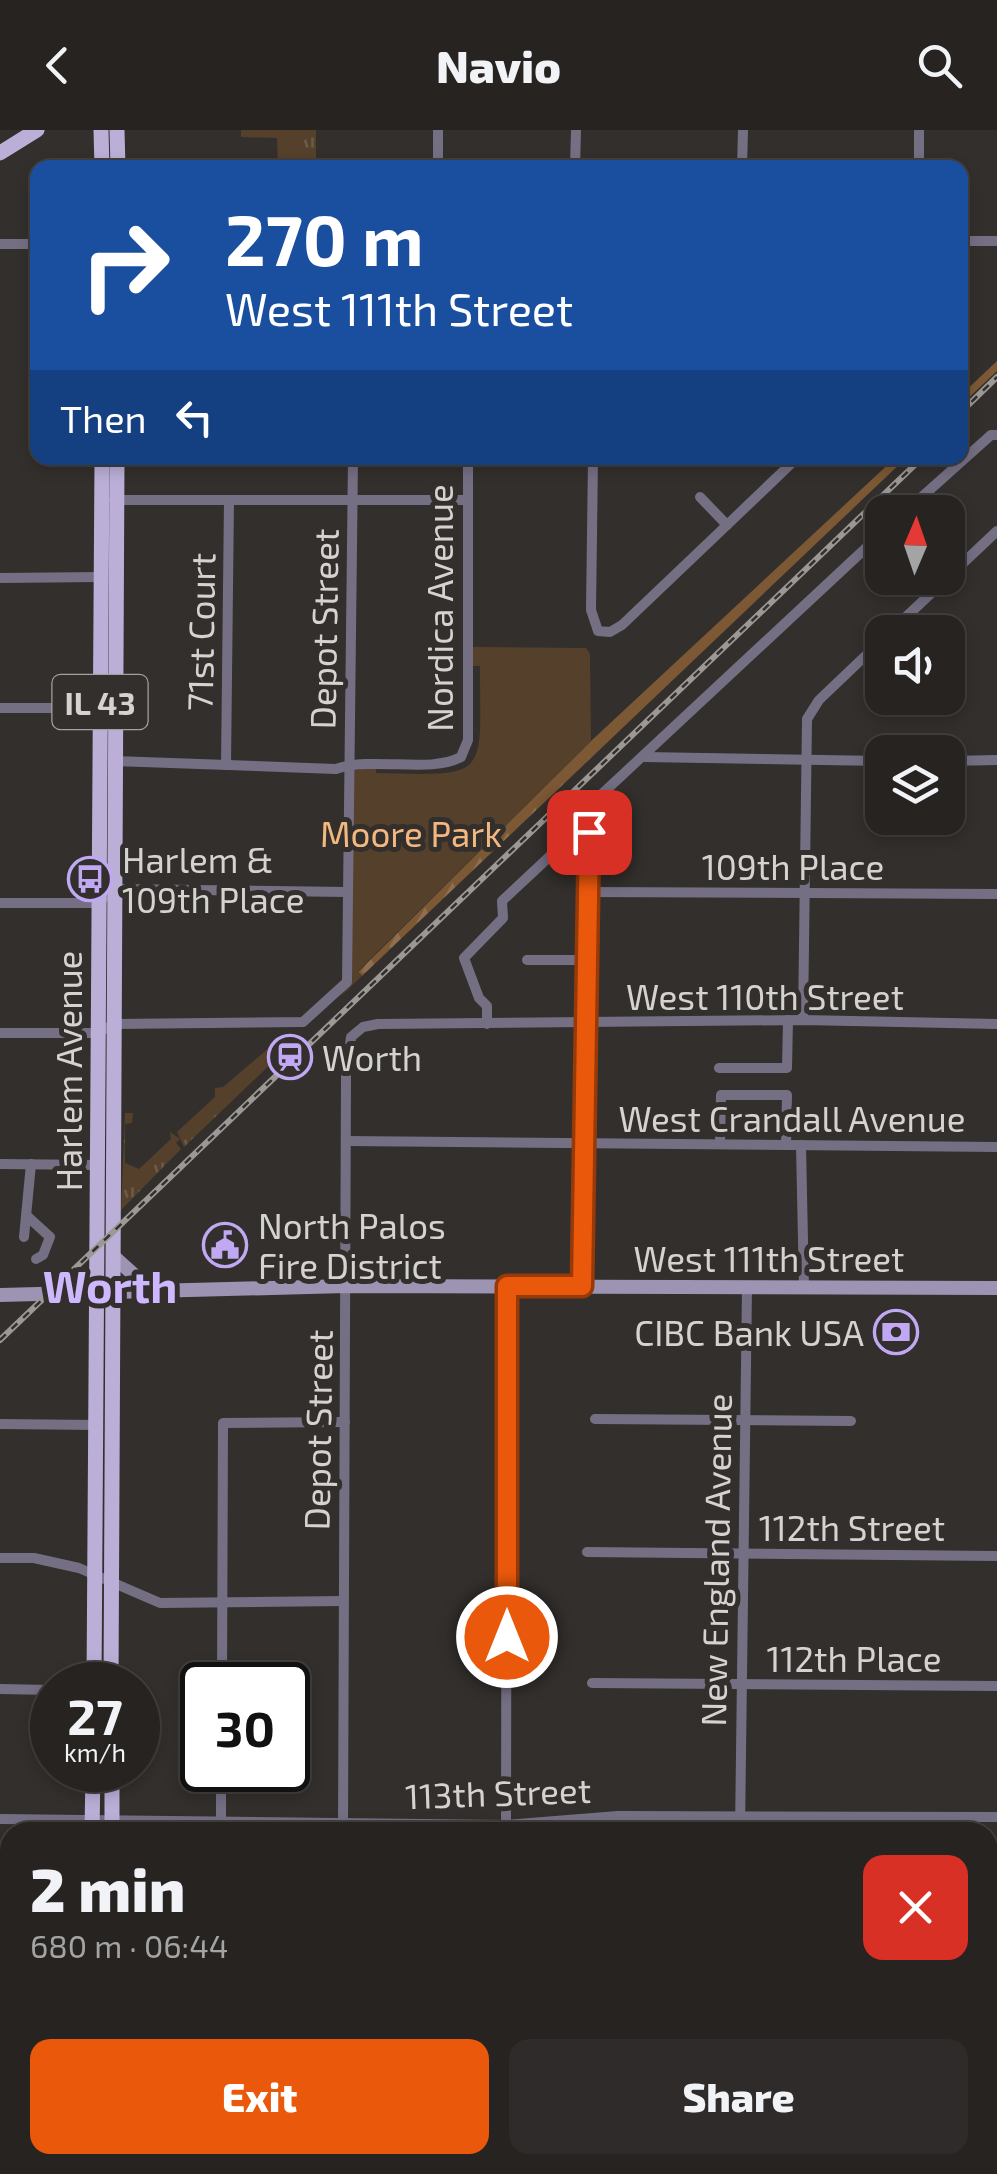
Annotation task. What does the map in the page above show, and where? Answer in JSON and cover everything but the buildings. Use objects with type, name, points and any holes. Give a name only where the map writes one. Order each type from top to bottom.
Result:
[{"type":"main road","points":[[0,152],[38,130]]},
{"type":"main road","points":[[101,130],[102,160]]},
{"type":"main road","points":[[117,130],[118,160]]},
{"type":"main road","name":"Harlem Avenue","points":[[94,1662],[106,1292],[98,1165],[98,903],[108,708],[109,500],[103,465]]},
{"type":"main road","name":"Harlem Avenue","points":[[106,1292],[113,1256],[114,762],[101,577],[116,465]]},
{"type":"main road","points":[[113,1256],[152,1291]]},
{"type":"main road","name":"West 111th Street","points":[[0,1295],[346,1286],[997,1288]]},
{"type":"main road","name":"Harlem Avenue","points":[[104,1425],[112,1662]]},
{"type":"main road","points":[[92,1822],[93,1792]]},
{"type":"main road","points":[[112,1792],[112,1822]]},
{"type":"street","points":[[438,130],[438,160]]},
{"type":"street","points":[[575,160],[576,130]]},
{"type":"street","points":[[742,130],[742,160]]},
{"type":"street","points":[[919,160],[920,130]]},
{"type":"street","points":[[968,241],[997,241]]},
{"type":"street","points":[[0,244],[30,244]]},
{"type":"street","points":[[968,455],[991,435],[997,435]]},
{"type":"street","name":"Depot Street","points":[[114,1024],[303,1022],[347,982],[353,465]]},
{"type":"street","name":"Nordica Avenue","points":[[348,765],[441,763],[462,757],[468,740],[468,465]]},
{"type":"street","points":[[593,465],[591,610],[598,630],[610,632],[622,625],[789,465]]},
{"type":"street","points":[[780,473],[781,465]]},
{"type":"street","points":[[923,495],[957,465]]},
{"type":"street","points":[[700,497],[727,524]]},
{"type":"street","points":[[109,500],[468,500]]},
{"type":"street","name":"71st Court","points":[[226,765],[229,500]]},
{"type":"street","points":[[908,615],[997,531]]},
{"type":"street","points":[[582,1286],[590,806],[644,757],[650,744],[865,548]]},
{"type":"street","points":[[0,578],[101,577]]},
{"type":"street","points":[[803,1020],[805,761],[810,710],[865,657]]},
{"type":"street","points":[[0,708],[108,708]]},
{"type":"street","points":[[644,757],[865,761]]},
{"type":"street","points":[[965,760],[997,760]]},
{"type":"street","points":[[114,762],[336,768],[348,765]]},
{"type":"street","points":[[482,1024],[486,1006],[479,998],[464,958],[503,918],[502,902],[564,843],[589,832]]},
{"type":"street","points":[[0,902],[98,903],[114,889],[347,892]]},
{"type":"street","name":"109th Place","points":[[588,892],[997,894]]},
{"type":"street","points":[[528,960],[587,960]]},
{"type":"street","points":[[719,1068],[787,1068],[788,1020]]},
{"type":"street","name":"West 110th Street","points":[[356,1032],[378,1024],[803,1020],[997,1024]]},
{"type":"street","points":[[0,1032],[98,1033],[114,1024]]},
{"type":"street","name":"Depot Street","points":[[343,1822],[347,1046],[356,1032]]},
{"type":"street","points":[[720,1144],[720,1095],[787,1095],[786,1145]]},
{"type":"street","name":"West Crandall Avenue","points":[[346,1141],[997,1146]]},
{"type":"street","points":[[801,1145],[804,1288]]},
{"type":"street","points":[[0,1164],[98,1165]]},
{"type":"street","points":[[24,1237],[31,1164]]},
{"type":"street","points":[[27,1216],[50,1237],[43,1255],[36,1259]]},
{"type":"street","points":[[506,1822],[507,1286]]},
{"type":"street","name":"New England Avenue","points":[[740,1822],[747,1288]]},
{"type":"street","points":[[595,1419],[851,1421]]},
{"type":"street","points":[[222,1662],[222,1422],[346,1422]]},
{"type":"street","points":[[0,1424],[104,1425]]},
{"type":"street","name":"112th Street","points":[[587,1552],[997,1556]]},
{"type":"street","points":[[0,1558],[34,1558],[95,1574],[160,1602],[343,1601]]},
{"type":"street","name":"112th Place","points":[[592,1683],[997,1686]]},
{"type":"street","points":[[0,1689],[30,1690]]},
{"type":"street","points":[[220,1821],[221,1792]]},
{"type":"street","name":"113th Street","points":[[543,1822],[618,1816],[997,1817]]},
{"type":"street","name":"113th Street","points":[[0,1819],[39,1822]]},
{"type":"street","name":"113th Street","points":[[198,1822],[238,1822]]},
{"type":"green space","points":[[241,130],[316,130],[316,160],[278,160],[277,138],[241,137]]},
{"type":"green space","points":[[997,361],[997,371],[968,398],[968,388]]},
{"type":"green space","points":[[887,465],[899,465],[362,976],[358,972],[591,741]]},
{"type":"green space","name":"Moore Park","points":[[473,647],[586,648],[590,654],[591,741],[358,971],[362,976],[341,996],[347,988],[353,771],[376,766],[376,773],[441,773],[471,763],[480,730],[480,666],[472,666]]},
{"type":"green space","points":[[277,1041],[277,1058],[184,1147],[177,1132],[215,1097],[215,1088],[223,1087]]},
{"type":"green space","points":[[125,1113],[133,1113],[132,1123],[125,1124],[125,1163],[139,1169],[171,1139],[170,1132],[180,1139],[176,1143],[181,1149],[121,1210]]},
{"type":"railway","points":[[968,405],[997,377]]},
{"type":"railway","points":[[0,1340],[915,465]]},
{"type":"place","name":"Harlem & 109th Place","points":[[90,879]]},
{"type":"place","name":"Worth","points":[[290,1057]]},
{"type":"place","name":"North Palos Fire District","points":[[225,1245]]},
{"type":"place","name":"CIBC Bank USA","points":[[896,1332]]},
{"type":"district","name":"Worth","points":[[110,1285]]},
{"type":"route","points":[[507,1637],[507,1286],[582,1286],[589,832]]}]
